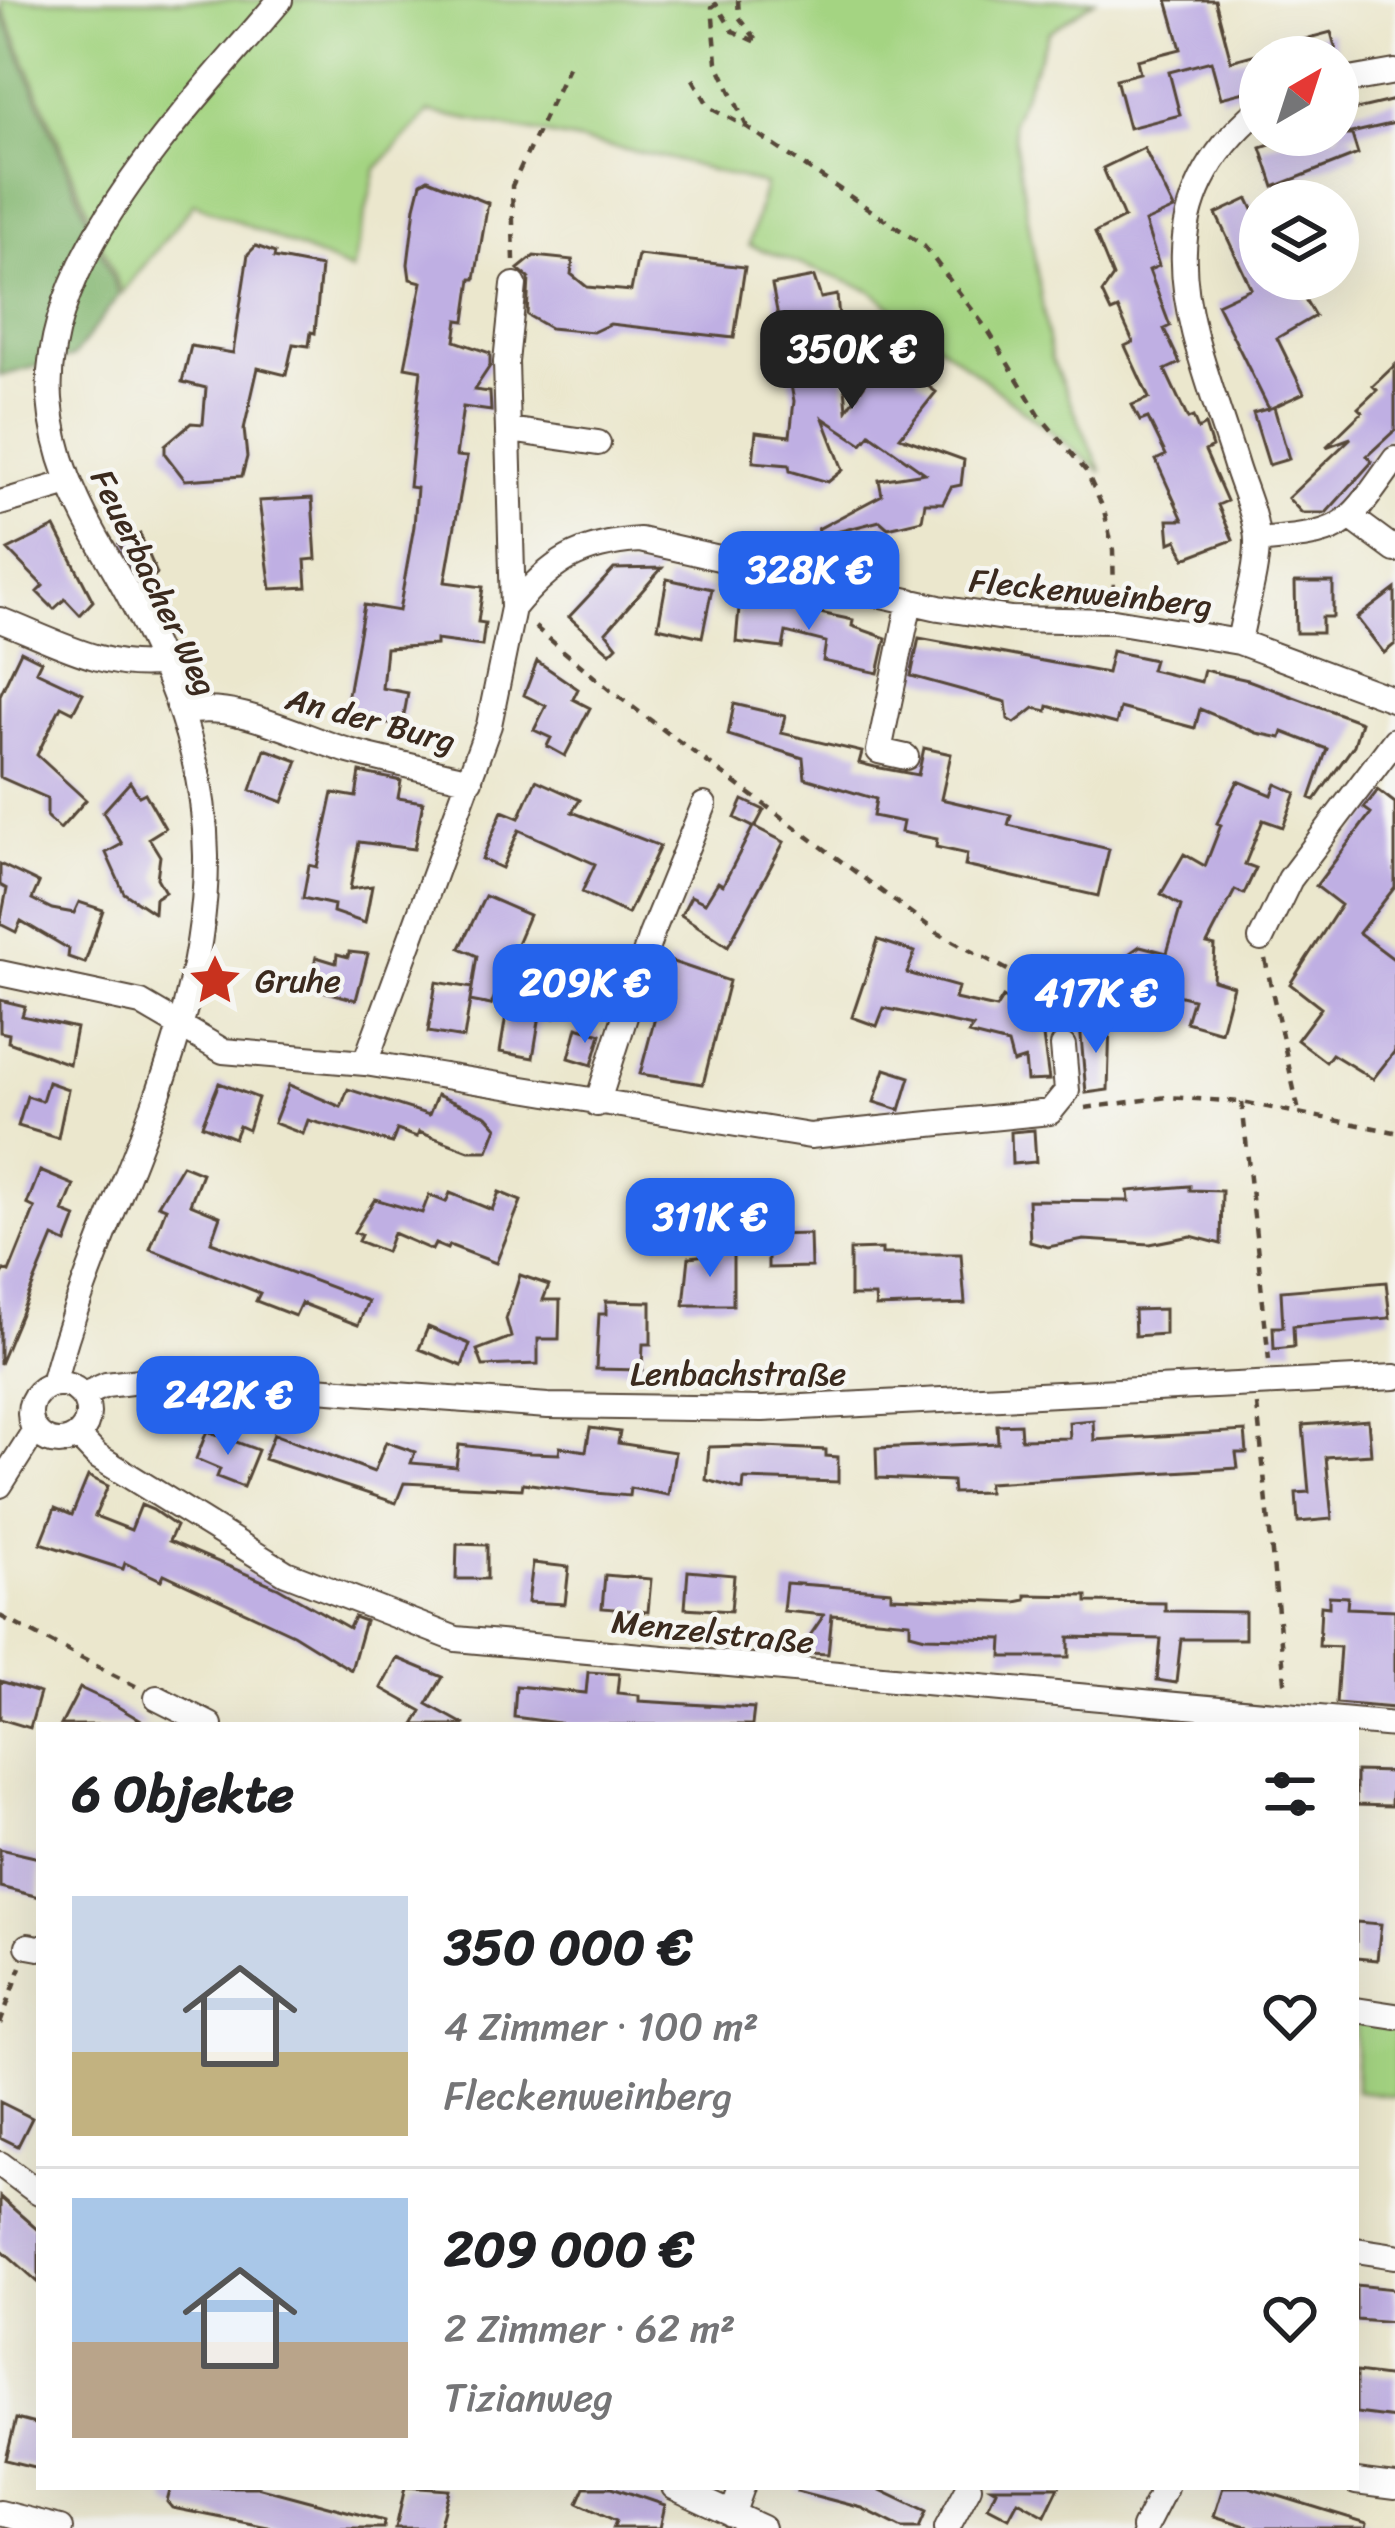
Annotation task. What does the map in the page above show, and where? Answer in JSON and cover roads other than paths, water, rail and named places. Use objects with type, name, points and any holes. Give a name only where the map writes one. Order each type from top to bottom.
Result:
[{"type":"street","name":"Feuerbacher Weg","points":[[0,1485],[35,1430],[30,1407],[42,1388],[53,1384],[154,1112],[180,1025],[204,911],[202,793],[184,713],[164,663],[69,483],[54,434],[52,356],[80,269],[146,164],[280,0]]},
{"type":"street","points":[[1359,78],[1395,72]]},
{"type":"street","points":[[1239,132],[1213,161],[1186,208],[1181,264],[1188,323],[1257,541],[1239,642]]},
{"type":"street","points":[[365,1064],[470,780],[523,616],[506,362],[514,285]]},
{"type":"street","points":[[510,430],[598,443]]},
{"type":"street","points":[[1257,541],[1328,535],[1353,519],[1395,459]]},
{"type":"street","points":[[0,503],[69,483]]},
{"type":"street","points":[[1353,519],[1395,550]]},
{"type":"street","name":"Fleckenweinberg","points":[[523,616],[538,576],[605,542],[640,540],[1011,619],[1114,621],[1239,642],[1395,700]]},
{"type":"street","points":[[906,757],[879,751],[910,601]]},
{"type":"street","points":[[0,620],[97,657],[136,667],[164,663]]},
{"type":"street","name":"An der Burg","points":[[184,713],[202,709],[229,713],[352,752],[470,780]]},
{"type":"street","points":[[1261,938],[1290,879],[1395,740]]},
{"type":"street","points":[[597,1104],[651,935],[704,805]]},
{"type":"street","points":[[0,973],[141,1003],[223,1051],[365,1064],[810,1136],[1050,1112],[1067,1091],[1063,1046]]},
{"type":"street","name":"Lenbachstraße","points":[[83,1395],[106,1385],[165,1378],[548,1406],[763,1409],[1395,1377]]},
{"type":"street","points":[[35,1430],[55,1442],[78,1436],[89,1417],[83,1395],[65,1383],[53,1384]]},
{"type":"street","name":"Menzelstraße","points":[[78,1436],[97,1456],[286,1574],[456,1639],[1333,1722]]},
{"type":"street","points":[[157,1699],[204,1722]]},
{"type":"street","name":"Menzelstraße","points":[[1359,1723],[1395,1725]]},
{"type":"street","points":[[1359,2010],[1395,2016]]},
{"type":"street","points":[[0,2164],[36,2191]]},
{"type":"street","points":[[1359,2250],[1395,2256]]},
{"type":"street","points":[[1359,2482],[1395,2487]]},
{"type":"street","points":[[680,2490],[762,2528]]},
{"type":"street","points":[[732,2515],[741,2490]]},
{"type":"street","points":[[947,2528],[967,2490]]},
{"type":"street","points":[[1144,2528],[1164,2490]]},
{"type":"street","points":[[0,2513],[60,2528]]},
{"type":"place","name":"Gruhe","points":[[215,980]]}]
